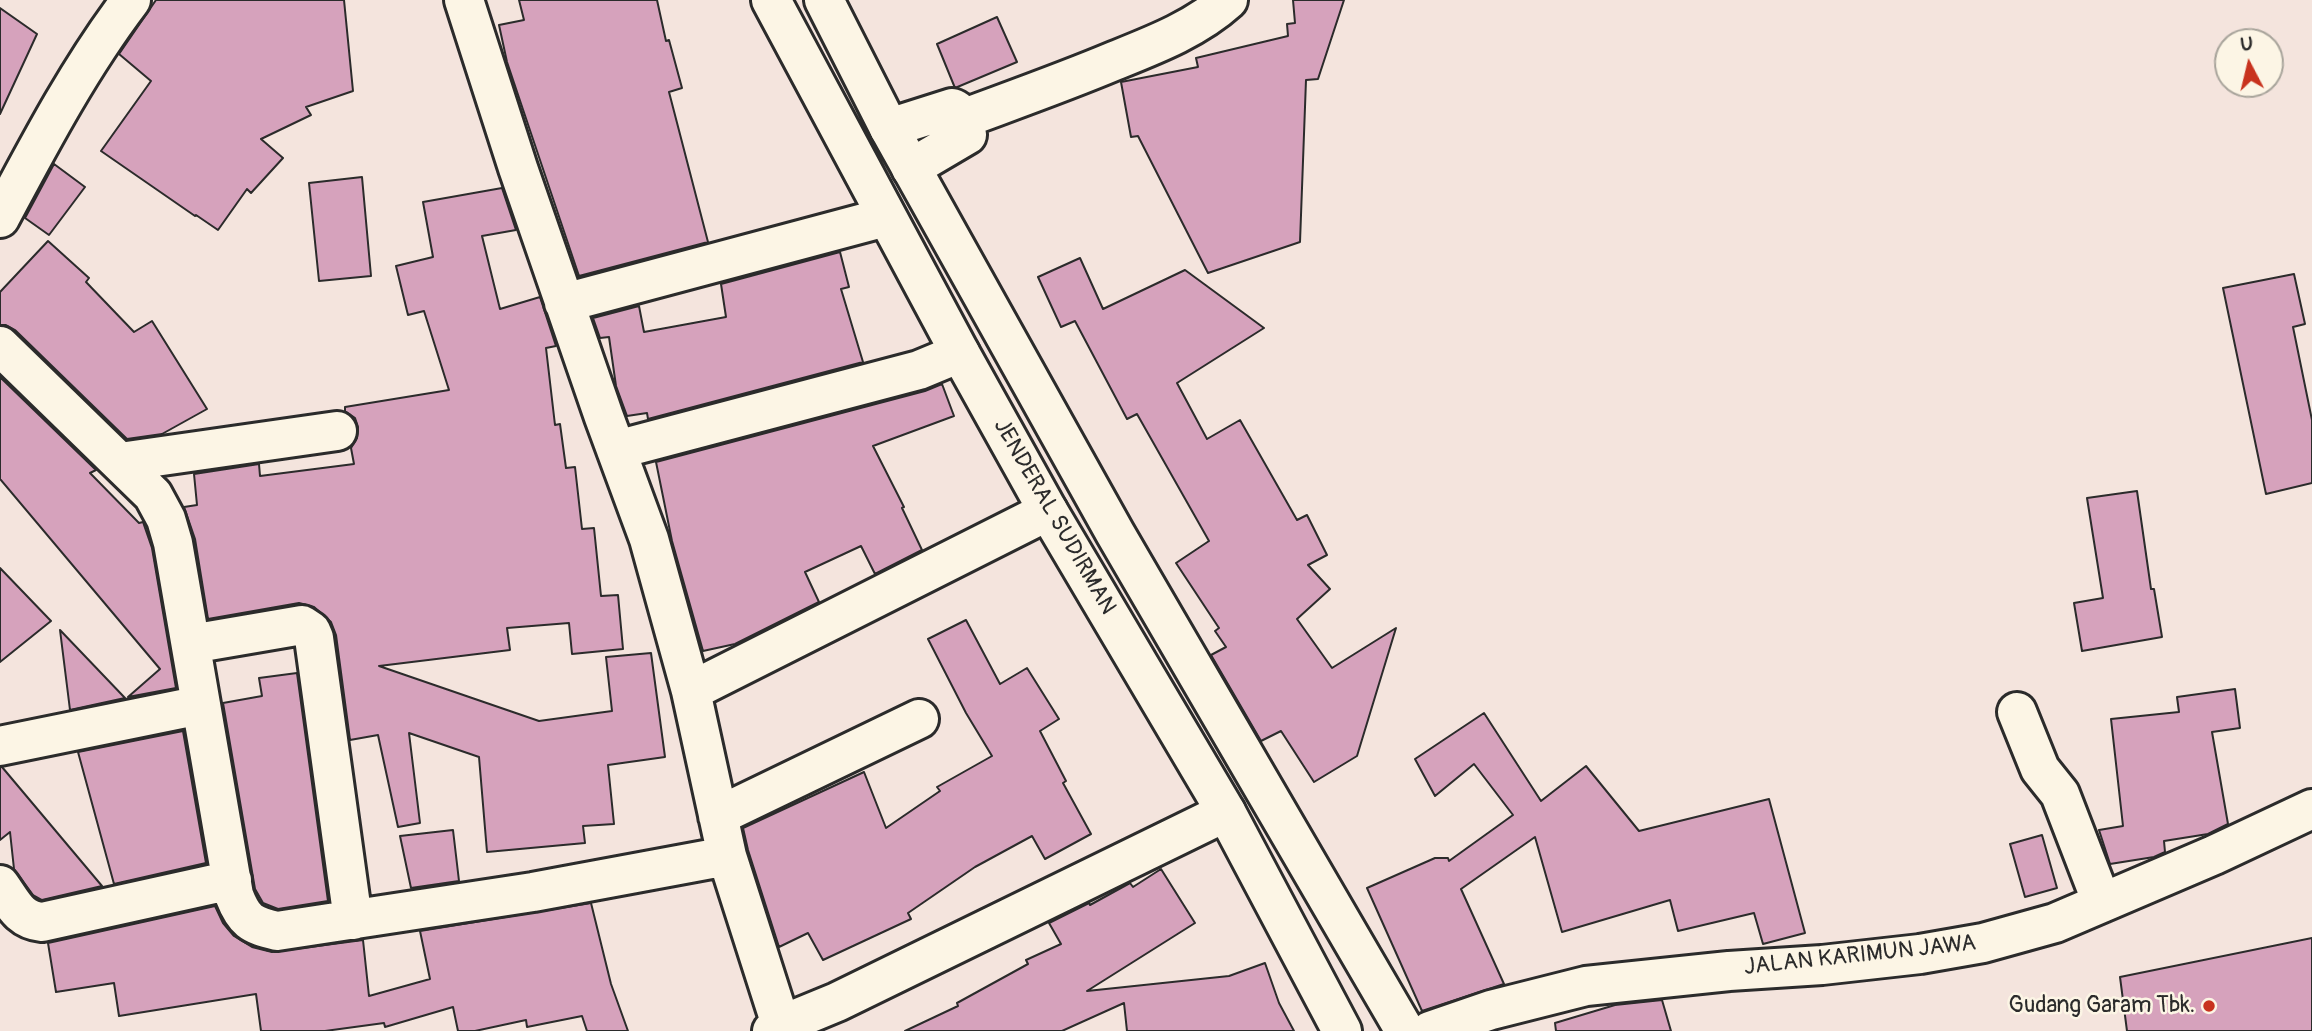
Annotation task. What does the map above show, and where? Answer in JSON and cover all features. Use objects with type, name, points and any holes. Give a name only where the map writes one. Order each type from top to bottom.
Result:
[{"type":"main road","points":[[464,0],[564,303],[649,539],[691,691],[727,856],[777,1028],[841,1017],[1226,812]]},
{"type":"main road","name":"JENDERAL SUDIRMAN","points":[[771,0],[960,353],[1048,511],[1226,812],[1342,1031]]},
{"type":"main road","name":"JENDERAL SUDIRMAN","points":[[824,0],[889,128],[1115,533],[1405,1031]]},
{"type":"main road","points":[[962,119],[1142,50],[1191,27],[1228,0]]},
{"type":"main road","points":[[0,218],[41,141],[92,57],[116,6]]},
{"type":"main road","points":[[889,128],[952,108],[956,109],[962,119],[967,135],[911,168]]},
{"type":"main road","points":[[564,303],[886,217]]},
{"type":"main road","points":[[0,346],[153,495],[166,519],[173,543],[234,895],[241,913],[255,926],[277,932],[533,892],[727,856]]},
{"type":"main road","points":[[616,450],[919,370],[960,353]]},
{"type":"main road","points":[[120,462],[337,431]]},
{"type":"main road","points":[[691,691],[1048,511]]},
{"type":"main road","points":[[191,644],[302,625],[311,631],[353,920]]},
{"type":"main road","points":[[0,746],[201,705]]},
{"type":"main road","points":[[2017,712],[2040,769],[2060,794],[2102,903]]},
{"type":"main road","points":[[718,816],[919,719]]},
{"type":"main road","name":"JALAN KARIMUN JAWA","points":[[1430,1031],[1491,1010],[1586,986],[1920,954],[1983,943],[2055,923],[2214,855],[2312,809]]},
{"type":"main road","points":[[0,885],[23,916],[30,921],[42,922],[232,880]]},
{"type":"building","points":[[156,0],[344,0],[353,91],[306,107],[311,115],[261,139],[283,158],[251,193],[247,189],[218,230],[101,151],[151,81],[119,54]]},
{"type":"building","points":[[519,0],[657,0],[666,41],[669,40],[682,88],[669,92],[708,242],[579,276],[507,62],[499,25],[524,20]]},
{"type":"building","points":[[1293,0],[1344,0],[1318,79],[1306,80],[1300,242],[1208,273],[1138,136],[1131,137],[1121,82],[1198,67],[1196,58],[1288,36],[1287,24],[1295,23]]},
{"type":"building","points":[[0,8],[37,34],[0,114]]},
{"type":"building","points":[[997,17],[1017,62],[955,88],[937,44]]},
{"type":"building","points":[[54,164],[85,187],[49,235],[25,218]]},
{"type":"building","points":[[362,177],[371,276],[319,281],[309,183]]},
{"type":"building","points":[[502,188],[516,230],[482,236],[500,309],[540,297],[556,346],[546,348],[555,425],[560,424],[566,468],[575,467],[582,529],[594,528],[601,596],[618,595],[623,649],[572,654],[569,623],[507,628],[510,650],[379,666],[539,721],[612,711],[606,657],[651,653],[665,757],[608,765],[614,824],[583,826],[585,843],[487,852],[479,757],[409,733],[420,823],[398,827],[378,735],[350,740],[336,635],[331,622],[314,607],[299,603],[208,619],[195,539],[184,507],[197,505],[194,474],[259,464],[260,476],[354,464],[351,448],[357,438],[358,427],[355,418],[345,411],[345,407],[449,390],[424,311],[408,315],[396,266],[433,257],[423,202]]},
{"type":"building","points":[[48,241],[89,278],[86,282],[134,332],[152,321],[207,409],[162,434],[127,439],[15,330],[0,325],[0,292]]},
{"type":"building","points":[[840,252],[849,287],[841,289],[863,362],[648,419],[647,413],[627,416],[616,386],[609,337],[600,338],[593,318],[639,306],[644,332],[726,317],[721,284]]},
{"type":"building","points":[[1080,258],[1103,309],[1185,270],[1264,328],[1177,383],[1207,439],[1240,420],[1297,520],[1307,515],[1327,555],[1308,565],[1330,589],[1297,619],[1332,668],[1396,628],[1357,756],[1314,782],[1281,731],[1261,741],[1211,655],[1226,647],[1215,631],[1219,628],[1176,563],[1209,541],[1137,414],[1127,419],[1075,321],[1061,327],[1038,277]]},
{"type":"building","points":[[2294,274],[2305,324],[2293,327],[2312,420],[2312,483],[2266,494],[2223,288]]},
{"type":"building","points":[[0,377],[96,470],[90,473],[139,523],[143,522],[152,548],[176,688],[128,697],[160,669],[0,479]]},
{"type":"building","points":[[942,384],[954,416],[873,446],[922,550],[875,574],[861,546],[805,572],[819,602],[735,644],[703,651],[672,541],[656,462],[925,391]]},
{"type":"building","points":[[2137,491],[2151,589],[2154,589],[2162,637],[2082,651],[2074,603],[2103,598],[2087,498]]},
{"type":"building","points":[[0,568],[51,621],[0,662]]},
{"type":"building","points":[[966,620],[1000,684],[1027,668],[1059,719],[1040,731],[1066,781],[1063,783],[1091,834],[1045,859],[1032,836],[975,867],[908,913],[911,919],[823,960],[808,933],[779,947],[743,828],[864,772],[886,828],[940,791],[937,787],[992,756],[966,713],[928,639]]},
{"type":"building","points":[[60,630],[125,698],[70,710]]},
{"type":"building","points":[[297,673],[328,901],[278,909],[263,903],[255,889],[223,703],[262,696],[259,678]]},
{"type":"building","points":[[2235,689],[2240,728],[2212,732],[2228,824],[2208,834],[2164,841],[2165,852],[2154,857],[2110,864],[2099,830],[2123,826],[2111,719],[2179,712],[2177,697]]},
{"type":"building","points":[[1484,713],[1541,801],[1586,766],[1639,831],[1769,799],[1805,933],[1763,944],[1754,913],[1678,931],[1670,900],[1562,932],[1535,837],[1461,889],[1504,984],[1422,1011],[1367,888],[1435,858],[1448,858],[1449,861],[1513,815],[1474,764],[1435,796],[1415,759]]},
{"type":"building","points":[[183,731],[206,863],[114,884],[78,752]]},
{"type":"building","points":[[0,767],[102,886],[42,900],[33,895],[14,869],[10,832],[0,840]]},
{"type":"building","points":[[453,830],[459,881],[411,888],[400,836]]},
{"type":"building","points":[[2042,835],[2057,888],[2025,897],[2010,844]]},
{"type":"building","points":[[1161,869],[1195,923],[1087,991],[1229,976],[1265,963],[1279,1003],[1294,1031],[1127,1031],[1124,1003],[1062,1031],[905,1031],[958,1006],[957,1003],[1028,964],[1026,960],[1061,944],[1049,923],[1130,883],[1133,887]]},
{"type":"building","points":[[591,903],[611,984],[628,1031],[587,1031],[582,1016],[527,1027],[526,1020],[475,1031],[458,1031],[453,1007],[385,1027],[384,1023],[325,1031],[261,1031],[256,994],[119,1016],[114,983],[56,992],[48,943],[215,906],[223,923],[234,936],[252,947],[272,952],[363,940],[369,996],[430,979],[420,931]]},
{"type":"building","name":"Gudang Garam Tbk.","points":[[2312,938],[2312,1031],[2127,1031],[2120,977]]},
{"type":"building","points":[[1662,1000],[1671,1031],[1556,1031],[1555,1023],[1615,1005]]},
{"type":"place","name":"Gudang Garam Tbk.","points":[[2209,1006]]}]
